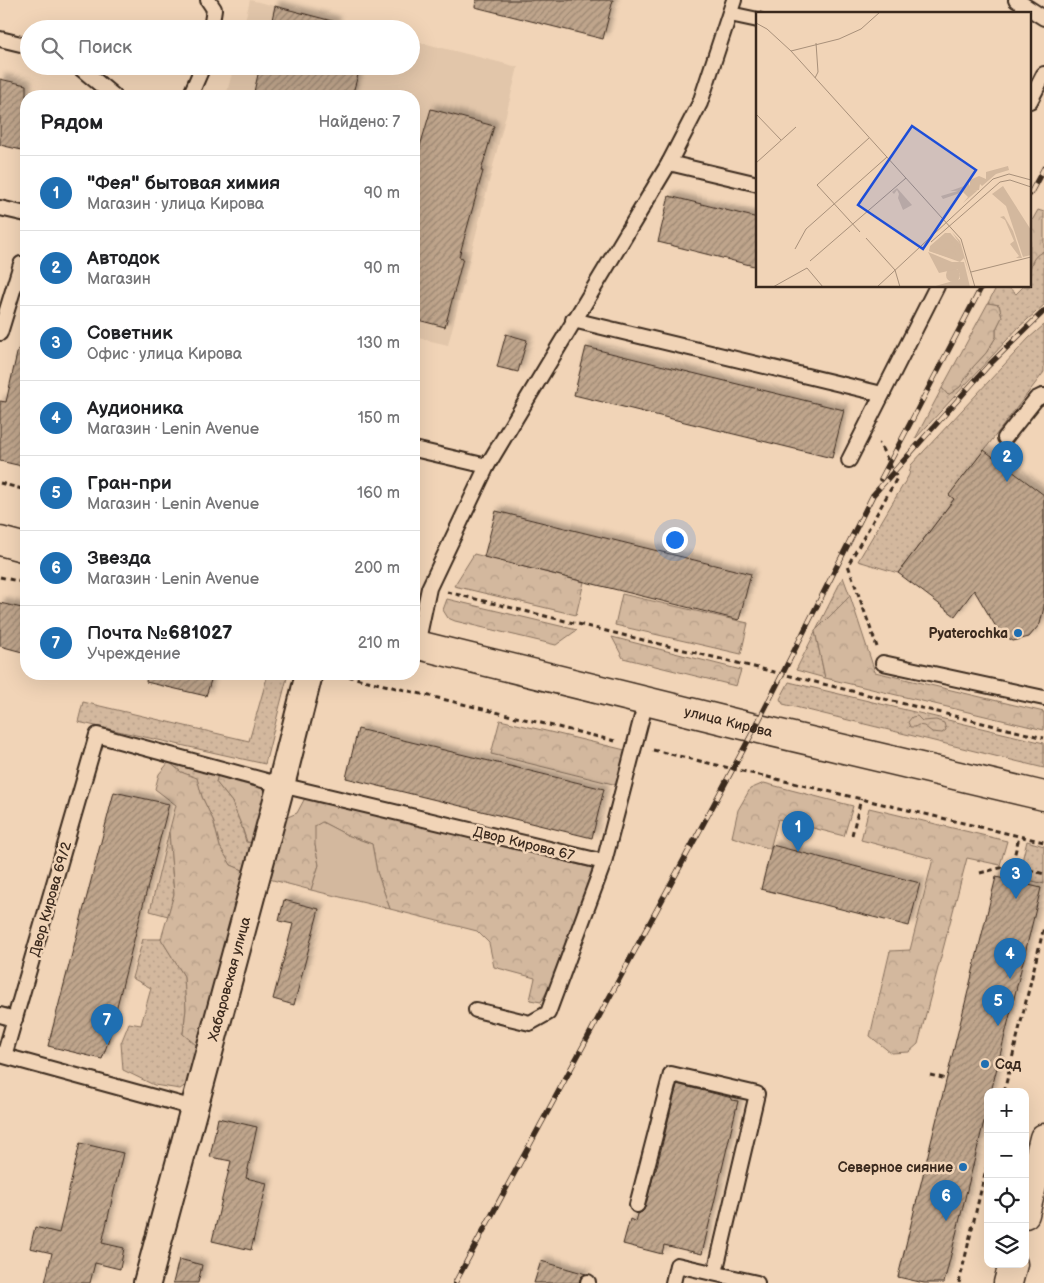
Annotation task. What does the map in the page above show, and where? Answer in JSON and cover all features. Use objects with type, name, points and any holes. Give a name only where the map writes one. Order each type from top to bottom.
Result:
[{"type":"main road","points":[[0,541],[20,546]]},
{"type":"main road","name":"улица Кирова","points":[[420,645],[755,728],[1044,796]]},
{"type":"main road","points":[[1029,1198],[1044,1138]]},
{"type":"main road","points":[[1008,1283],[1012,1268]]},
{"type":"street","name":"Хабаровская улица","points":[[147,1283],[282,785],[308,680]]},
{"type":"lane","points":[[208,0],[214,9],[212,20]]},
{"type":"lane","points":[[420,624],[429,588],[487,466],[669,162],[700,103],[734,0]]},
{"type":"lane","points":[[1016,0],[1044,18]]},
{"type":"lane","points":[[730,14],[756,20]]},
{"type":"lane","points":[[0,39],[20,44]]},
{"type":"lane","points":[[1032,97],[1044,74]]},
{"type":"lane","points":[[89,75],[107,90]]},
{"type":"lane","points":[[193,90],[199,75]]},
{"type":"lane","points":[[669,162],[756,184]]},
{"type":"lane","points":[[0,208],[20,213]]},
{"type":"lane","points":[[0,334],[20,267]]},
{"type":"lane","points":[[850,460],[936,288]]},
{"type":"lane","points":[[573,320],[882,394]]},
{"type":"lane","points":[[1006,438],[1036,399],[1044,396]]},
{"type":"lane","points":[[420,450],[487,466]]},
{"type":"lane","points":[[883,663],[1044,698]]},
{"type":"lane","points":[[476,1010],[530,1022],[548,1013],[604,862],[646,701]]},
{"type":"lane","name":"Двор Кирова 69/2","points":[[194,1108],[2,1057],[15,1019],[97,735],[282,785]]},
{"type":"lane","name":"Двор Кирова 67","points":[[282,785],[604,862]]},
{"type":"lane","points":[[0,1015],[15,1019]]},
{"type":"lane","points":[[637,1205],[672,1074],[757,1094],[715,1273]]},
{"type":"lane","points":[[673,1283],[677,1265],[757,1283]]},
{"type":"path","points":[[868,422],[897,478],[848,564],[883,663]]},
{"type":"path","points":[[0,483],[20,488]]},
{"type":"path","points":[[0,577],[20,582]]},
{"type":"path","points":[[429,588],[1044,738]]},
{"type":"path","points":[[364,680],[634,746],[1044,842]]},
{"type":"path","points":[[852,835],[861,799]]},
{"type":"path","points":[[1012,865],[1020,837]]},
{"type":"path","points":[[980,873],[1012,865],[1044,874]]},
{"type":"path","points":[[1003,1088],[1044,927]]},
{"type":"path","points":[[930,1075],[947,1079]]},
{"type":"path","points":[[960,1283],[984,1178]]},
{"type":"shaded area","points":[[250,0],[330,20],[245,20]]},
{"type":"shaded area","points":[[420,42],[518,67],[448,345],[420,338],[420,90],[228,90],[232,75],[420,75]]},
{"type":"green space","points":[[1038,210],[1044,212],[1044,251],[1034,258],[1032,263],[1032,220]]},
{"type":"green space","points":[[1044,251],[1044,305],[1019,327],[915,439],[942,388],[948,395],[960,387],[996,337],[996,329],[1002,317],[999,305],[988,303],[996,288],[1009,288],[1016,294],[1022,288],[1032,288],[1032,263]]},
{"type":"green space","points":[[988,303],[999,305],[1002,317],[996,329],[996,337],[960,387],[948,395],[942,388]]},
{"type":"green space","points":[[1044,325],[1044,372],[950,495],[954,499],[898,573],[858,561],[909,475],[911,465],[1029,338]]},
{"type":"green space","points":[[474,554],[584,582],[576,615],[454,586]]},
{"type":"green space","points":[[843,577],[850,596],[816,630]]},
{"type":"green space","points":[[622,594],[748,623],[741,654],[615,625]]},
{"type":"green space","points":[[850,596],[875,672],[1044,712],[1044,730],[825,678],[815,631]]},
{"type":"green space","points":[[447,599],[577,630],[556,645],[455,621],[448,618],[443,610]]},
{"type":"green space","points":[[815,632],[825,678],[796,670]]},
{"type":"green space","points":[[612,637],[741,670],[736,686],[623,658]]},
{"type":"green space","points":[[266,680],[286,680],[265,764],[78,722],[83,702],[249,741]]},
{"type":"green space","points":[[789,682],[1044,743],[1044,768],[783,704],[780,699]]},
{"type":"green space","points":[[917,716],[922,721],[936,720],[944,723],[946,730],[942,733],[932,732],[924,726],[910,727],[908,722],[912,717]]},
{"type":"green space","points":[[500,720],[625,750],[617,785],[491,754]]},
{"type":"green space","points":[[169,762],[218,775],[216,782],[232,802],[246,842],[257,843],[250,873],[231,865],[220,847],[213,820],[202,797],[197,779],[181,772]]},
{"type":"green space","points":[[169,762],[181,772],[197,778],[202,797],[213,820],[220,847],[231,865],[250,873],[204,1042],[196,1045],[183,1034],[186,1009],[184,976],[161,939],[174,894],[169,832],[176,805],[155,789],[159,774]]},
{"type":"green space","points":[[218,775],[272,788],[257,843],[247,842],[232,802],[216,782]]},
{"type":"green space","points":[[764,783],[853,806],[844,836],[778,819],[770,849],[732,837],[738,810],[750,789]]},
{"type":"green space","points":[[305,798],[596,869],[551,984],[541,1002],[530,1000],[535,978],[494,967],[489,943],[477,931],[390,909],[377,872],[372,844],[347,835],[322,822],[315,845],[319,865],[311,890],[269,879],[283,819],[297,813]]},
{"type":"green space","points":[[869,808],[1007,841],[1000,865],[967,858],[918,1044],[909,1052],[891,1053],[870,1036],[890,951],[910,950],[933,859],[861,840]]},
{"type":"green space","points":[[322,822],[347,835],[372,844],[377,872],[390,909],[311,890],[319,865],[315,845],[315,826]]},
{"type":"green space","points":[[169,832],[174,894],[168,916],[150,911]]},
{"type":"green space","points":[[1027,841],[1044,846],[1044,884],[1018,877]]},
{"type":"green space","points":[[143,939],[161,939],[184,976],[186,1009],[183,1034],[204,1042],[193,1080],[180,1089],[154,1085],[123,1070],[121,1043],[129,1023],[141,1025],[151,988],[132,978]]},
{"type":"building","points":[[476,0],[613,0],[603,39],[475,7]]},
{"type":"building","points":[[275,6],[328,20],[272,20]]},
{"type":"building","points":[[258,75],[358,75],[354,90],[254,90]]},
{"type":"building","points":[[0,79],[26,85],[26,90],[20,90],[20,150],[0,145]]},
{"type":"building","points":[[431,109],[494,126],[459,257],[463,258],[445,327],[420,321],[420,146]]},
{"type":"building","points":[[669,196],[756,218],[756,266],[658,242]]},
{"type":"building","points":[[506,334],[527,340],[518,372],[497,367]]},
{"type":"building","points":[[586,347],[844,410],[832,458],[574,395]]},
{"type":"building","points":[[18,349],[20,349],[20,466],[0,461],[0,401],[6,402]]},
{"type":"building","points":[[984,450],[1044,495],[1044,607],[1040,624],[1029,637],[1013,641],[999,632],[974,590],[955,616],[898,573],[954,499],[949,495]]},
{"type":"building","points":[[496,511],[751,574],[739,620],[484,557]]},
{"type":"building","points":[[0,603],[20,608],[20,651],[0,646]]},
{"type":"building","points":[[146,680],[211,680],[206,696],[146,682]]},
{"type":"building","points":[[358,729],[604,789],[592,838],[346,778]]},
{"type":"building","points":[[114,792],[169,804],[102,1059],[48,1046]]},
{"type":"building","points":[[772,845],[920,883],[909,926],[761,889]]},
{"type":"building","points":[[996,877],[1041,888],[992,1088],[984,1088],[984,1121],[944,1283],[924,1283],[898,1277]]},
{"type":"building","points":[[284,900],[319,909],[294,1005],[273,999],[293,924],[279,921]]},
{"type":"building","points":[[677,1084],[738,1101],[702,1254],[664,1245],[662,1254],[623,1244],[630,1219],[636,1222],[638,1214],[645,1207]]},
{"type":"building","points":[[218,1118],[257,1127],[246,1178],[267,1183],[251,1250],[212,1241],[231,1161],[210,1157]]},
{"type":"building","points":[[80,1143],[123,1153],[102,1243],[124,1248],[120,1269],[95,1263],[90,1283],[45,1283],[52,1253],[30,1248],[35,1227],[59,1233]]},
{"type":"building","points":[[179,1259],[202,1265],[198,1283],[173,1283]]},
{"type":"building","points":[[541,1261],[586,1274],[581,1277],[579,1283],[534,1283]]},
{"type":"railway","points":[[1032,190],[1044,168]]},
{"type":"railway","points":[[881,479],[981,288]]},
{"type":"railway","points":[[455,1283],[755,728],[873,495],[988,366],[1044,311]]},
{"type":"place","name":"Автодок","points":[[1007,482]]},
{"type":"place","name":"Pyaterochka","points":[[1018,633]]},
{"type":"place","name":"\"Фея\" бытовая химия","points":[[798,852]]},
{"type":"place","name":"Советник","points":[[1016,899]]},
{"type":"place","name":"Аудионика","points":[[1010,979]]},
{"type":"place","name":"Гран-при","points":[[998,1026]]},
{"type":"place","name":"Почта №681027","points":[[107,1045]]},
{"type":"place","name":"Сад","points":[[985,1064]]},
{"type":"place","name":"Северное сияние","points":[[963,1167]]},
{"type":"place","name":"Звезда","points":[[946,1221]]}]
